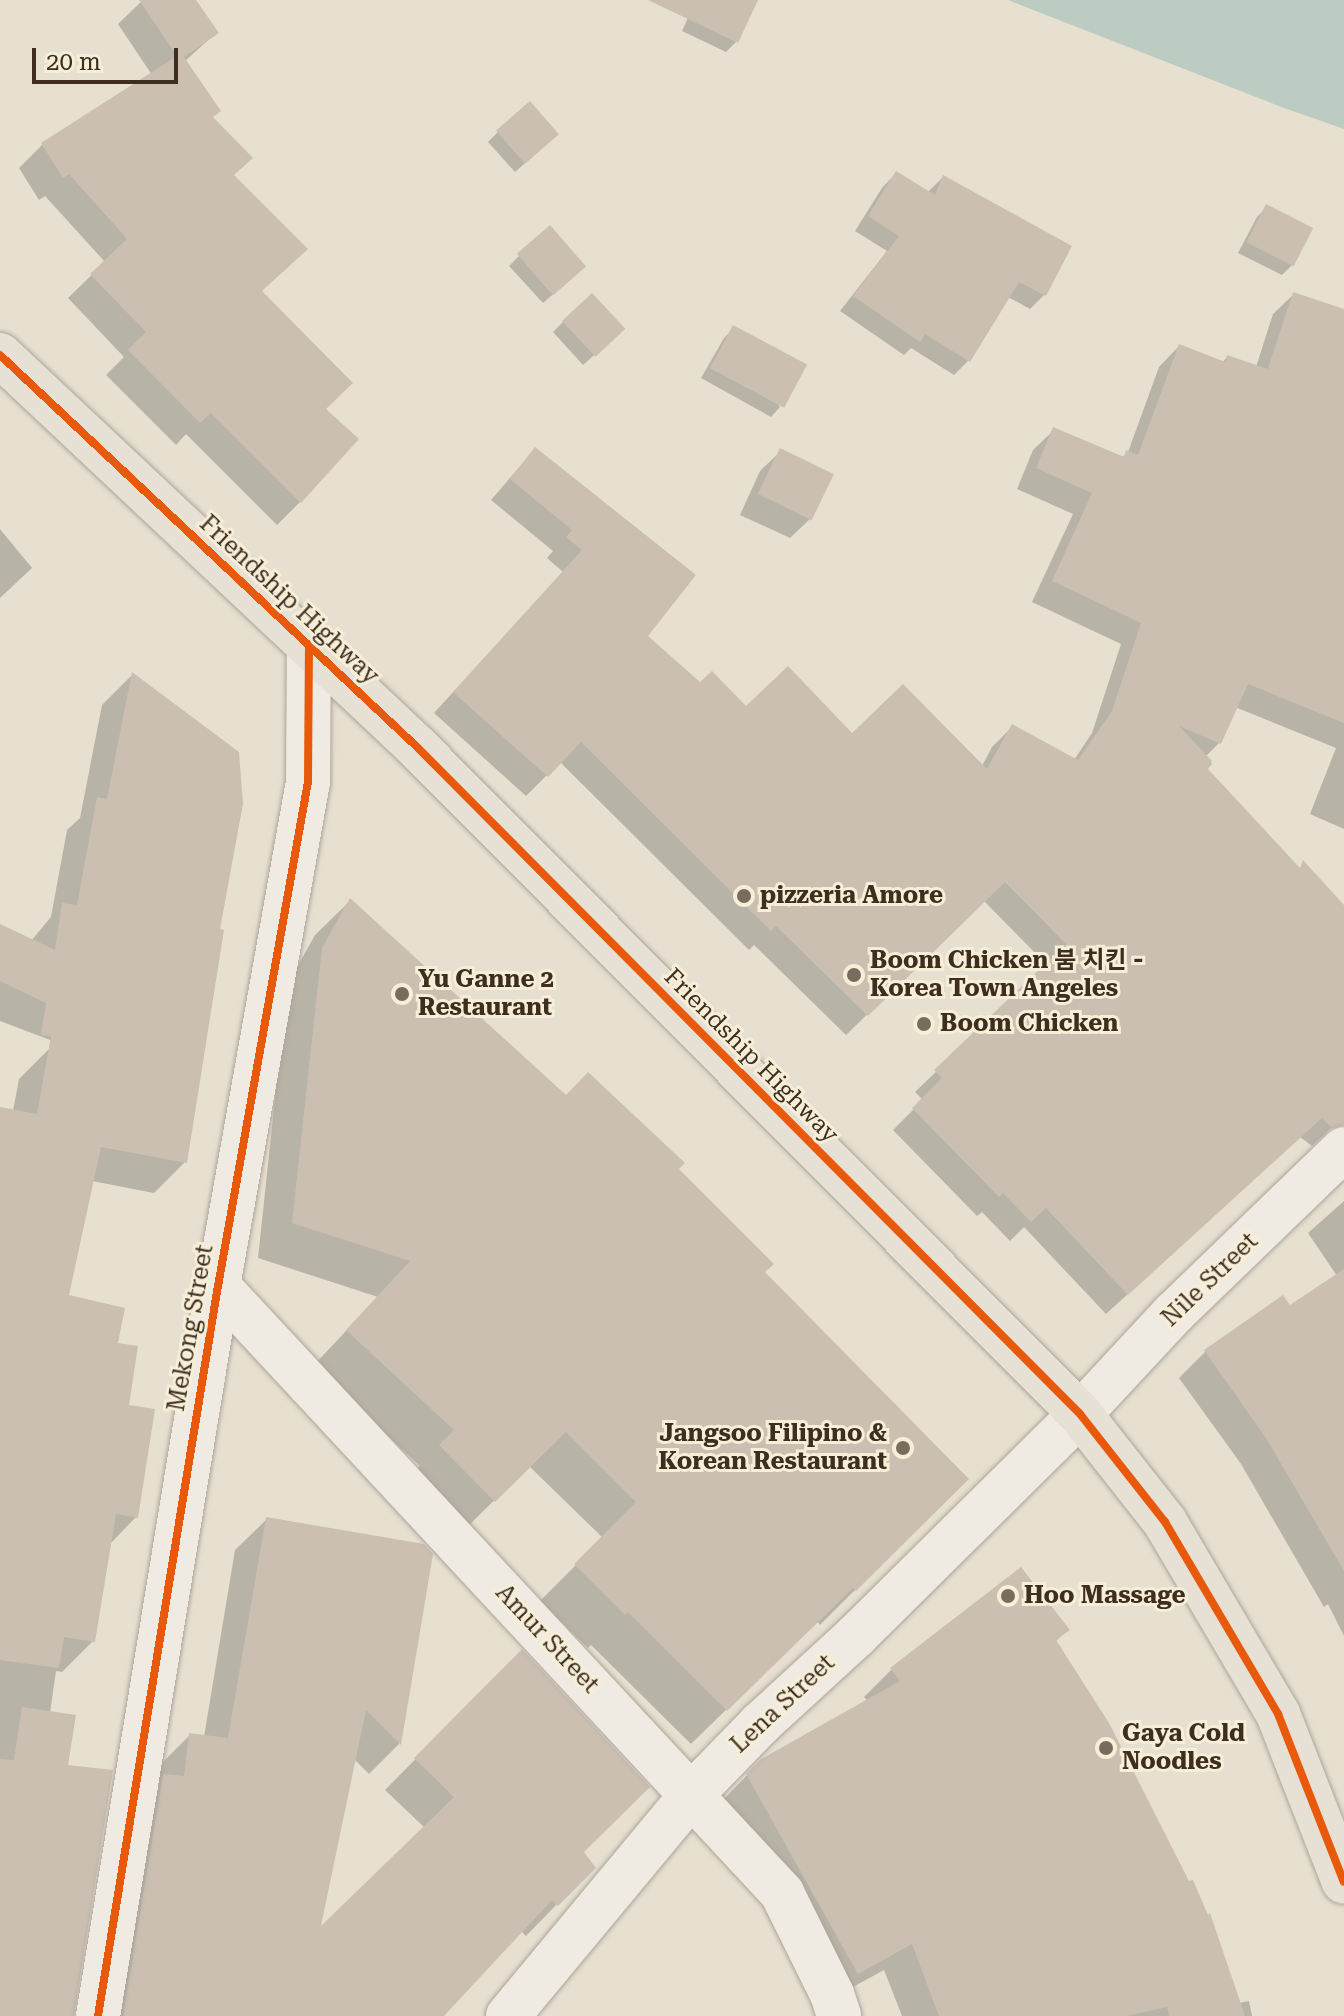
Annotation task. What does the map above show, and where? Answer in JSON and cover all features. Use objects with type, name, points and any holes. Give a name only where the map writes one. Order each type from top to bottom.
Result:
[{"type":"main road","name":"Friendship Highway","points":[[0,355],[418,748],[1080,1414],[1165,1522],[1278,1714],[1344,1882]]},
{"type":"street","name":"Mekong Street","points":[[98,2016],[218,1286],[308,782],[309,646]]},
{"type":"street","name":"Nile Street","points":[[1080,1414],[1174,1313],[1344,1149]]},
{"type":"street","name":"Amur Street","points":[[218,1286],[782,1893],[832,1994],[839,2016]]},
{"type":"street","name":"Lena Street","points":[[508,2016],[692,1794],[1080,1414]]},
{"type":"shaded area","points":[[1008,0],[1344,0],[1344,129],[1284,108]]},
{"type":"building","points":[[139,0],[196,0],[219,33],[184,57],[221,111],[213,117],[253,158],[234,175],[308,249],[262,291],[353,383],[326,409],[359,439],[301,503],[211,413],[200,423],[128,350],[146,332],[90,274],[127,239],[69,174],[63,178],[41,143],[177,56]]},
{"type":"building","points":[[648,0],[758,0],[738,43]]},
{"type":"building","points":[[530,101],[559,134],[525,164],[496,131]]},
{"type":"building","points":[[896,171],[935,195],[943,175],[1072,246],[1046,296],[1019,282],[970,362],[925,334],[920,342],[853,296],[899,236],[868,216]]},
{"type":"building","points":[[1266,204],[1313,228],[1294,266],[1246,242]]},
{"type":"building","points":[[550,225],[586,267],[553,295],[517,254]]},
{"type":"building","points":[[1293,292],[1344,309],[1344,723],[1248,684],[1221,744],[1179,726],[1212,761],[1208,769],[1300,868],[1303,860],[1344,905],[1344,1125],[1332,1128],[1322,1118],[1128,1295],[1046,1208],[1031,1222],[1003,1193],[999,1197],[912,1108],[942,1078],[934,1070],[1066,944],[1005,882],[868,1016],[776,926],[771,931],[581,742],[548,777],[453,692],[582,550],[566,537],[572,530],[510,479],[535,447],[696,575],[648,636],[700,682],[712,671],[746,706],[788,666],[852,733],[903,684],[987,769],[1012,724],[1078,760],[1112,711],[1141,623],[1052,581],[1092,493],[1036,468],[1053,427],[1124,457],[1126,450],[1138,455],[1179,344],[1225,362],[1227,355],[1268,369]]},
{"type":"building","points":[[592,293],[625,329],[595,357],[562,321]]},
{"type":"building","points":[[733,325],[807,364],[784,408],[710,368]]},
{"type":"building","points":[[780,448],[834,474],[812,520],[758,494]]},
{"type":"building","points":[[132,672],[239,752],[243,804],[220,929],[224,930],[187,1163],[101,1147],[69,1295],[125,1308],[118,1343],[138,1346],[129,1405],[155,1409],[138,1518],[116,1514],[95,1642],[64,1637],[59,1668],[0,1660],[0,1107],[37,1114],[51,1036],[41,1035],[46,1003],[0,981],[0,924],[55,950],[62,903],[77,905],[97,797],[107,799]]},
{"type":"building","points":[[350,898],[566,1095],[588,1072],[685,1163],[679,1169],[774,1264],[765,1272],[969,1479],[856,1591],[853,1588],[727,1711],[628,1612],[625,1615],[574,1564],[636,1502],[566,1432],[495,1502],[439,1445],[454,1430],[346,1330],[410,1261],[292,1223],[322,948]]},
{"type":"building","points":[[1344,1269],[1344,1571],[1266,1438],[1204,1350],[1283,1295],[1290,1305]]},
{"type":"building","points":[[266,1517],[424,1544],[433,1554],[401,1745],[366,1710],[321,1926],[454,1797],[414,1758],[522,1649],[650,1787],[584,1852],[596,1868],[558,1906],[552,1900],[444,2016],[123,2016],[163,1774],[184,1776],[189,1733],[228,1738]]},
{"type":"building","points":[[1021,1567],[1070,1630],[1056,1640],[1109,1723],[1189,1881],[1193,1880],[1208,1915],[1210,1913],[1245,2016],[1169,2016],[1167,2007],[1126,2016],[939,2016],[912,1944],[858,1974],[746,1774],[761,1759],[900,1681],[890,1668]]},
{"type":"building","points":[[22,1707],[76,1715],[68,1765],[113,1770],[74,2016],[0,2016],[0,1759],[14,1760]]},
{"type":"cycle path","points":[[0,355],[418,748],[1080,1414],[1165,1522],[1278,1714],[1344,1882]]},
{"type":"cycle path","points":[[98,2016],[218,1286],[308,782],[309,646]]},
{"type":"place","name":"pizzeria Amore","points":[[744,896]]},
{"type":"place","name":"Boom Chicken 붐 치킨 - Korea Town Angeles","points":[[854,975]]},
{"type":"place","name":"Yu Ganne 2 Restaurant","points":[[402,994]]},
{"type":"place","name":"Boom Chicken","points":[[924,1024]]},
{"type":"place","name":"Jangsoo Filipino & Korean Restaurant","points":[[903,1448]]},
{"type":"place","name":"Hoo Massage","points":[[1008,1596]]},
{"type":"place","name":"Gaya Cold Noodles","points":[[1106,1748]]}]
